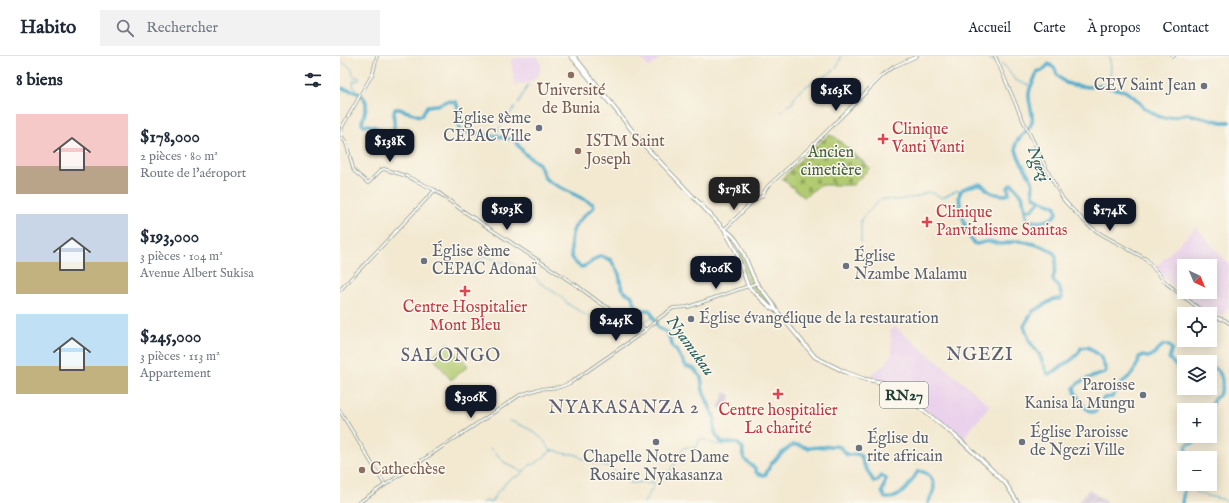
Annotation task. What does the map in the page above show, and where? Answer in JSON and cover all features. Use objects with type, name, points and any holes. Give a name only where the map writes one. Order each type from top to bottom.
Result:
[{"type":"main road","name":"RN27","points":[[570,56],[615,109],[642,144],[736,240],[742,249],[757,283],[774,304],[776,310],[815,357],[845,372],[864,379],[881,382],[892,386],[959,440],[987,465],[1006,484],[1018,503]]},
{"type":"main road","name":"RN27","points":[[574,56],[615,109]]},
{"type":"main road","name":"RN27","points":[[725,230],[736,251],[748,286],[770,307],[776,310]]},
{"type":"main road","points":[[736,251],[742,249]]},
{"type":"street","points":[[377,56],[373,73],[342,127],[341,135],[346,143],[354,171],[368,183],[381,170],[386,170],[406,176],[434,190],[600,302],[645,329]]},
{"type":"street","points":[[725,230],[752,202],[762,196],[767,187],[816,142],[883,76],[895,66],[917,56]]},
{"type":"street","points":[[995,56],[1026,126],[1063,199],[1089,226],[1146,259],[1166,282],[1197,307]]},
{"type":"street","points":[[340,290],[434,190]]},
{"type":"street","points":[[658,319],[673,308],[688,307],[757,283]]},
{"type":"street","points":[[1217,318],[1229,323]]},
{"type":"street","points":[[358,503],[520,395],[539,389],[560,387],[570,383],[654,322]]},
{"type":"street","points":[[340,411],[384,485]]},
{"type":"shaded area","points":[[527,56],[538,56],[541,64],[539,75],[530,82],[515,86],[511,59]]},
{"type":"shaded area","points":[[639,56],[662,56],[649,68]]},
{"type":"shaded area","points":[[1196,227],[1229,264],[1229,306],[1222,316],[1217,315],[1217,307],[1199,307],[1188,299],[1217,299],[1217,259],[1177,259],[1177,289],[1162,276],[1156,267]]},
{"type":"shaded area","points":[[894,326],[990,405],[963,439],[894,385],[875,380],[871,374],[886,364],[892,353],[890,331]]},
{"type":"shaded area","points":[[725,392],[731,395],[725,411],[718,408]]},
{"type":"shaded area","points":[[1089,489],[1107,503],[1078,503]]},
{"type":"green space","name":"Ancien cimetière","points":[[829,135],[835,137],[870,168],[853,185],[820,185],[804,197],[782,179],[806,154]]},
{"type":"green space","points":[[740,252],[742,253],[754,280],[752,283],[748,281],[739,254]]},
{"type":"green space","points":[[756,284],[773,304],[773,306],[771,306],[752,287],[752,285]]},
{"type":"green space","points":[[448,343],[468,366],[451,380],[432,356]]},
{"type":"waterway","points":[[781,112],[793,102],[795,96],[800,91],[836,68],[839,64],[841,56]]},
{"type":"waterway","points":[[988,56],[991,60],[995,61]]},
{"type":"waterway","points":[[1109,56],[1111,66],[1109,88]]},
{"type":"waterway","points":[[340,60],[352,69],[353,76],[360,78],[353,83],[356,92]]},
{"type":"waterway","points":[[999,62],[1004,65],[1015,80],[1031,86]]},
{"type":"waterway","name":"Ngezi","points":[[1177,365],[1169,358],[1172,349],[1165,345],[1151,356],[1139,357],[1138,363],[1132,374],[1123,382],[1112,397],[1104,398],[1095,412],[1088,410],[1079,399],[1074,388],[1084,380],[1105,373],[1106,370],[1100,356],[1088,347],[1081,348],[1074,358],[1049,374],[1047,373],[1039,354],[1030,342],[1024,326],[1032,312],[1054,299],[1060,299],[1062,297],[1059,287],[1053,280],[1056,256],[1050,250],[1021,241],[1006,244],[991,242],[976,244],[969,236],[963,219],[960,195],[961,191],[964,189],[978,184],[981,184],[992,193],[1007,195],[1009,193],[1008,188],[1012,184],[1022,195],[1027,220],[1044,221],[1048,220],[1057,213],[1056,207],[1034,196],[1032,181],[1019,158],[1016,148],[1017,141],[1029,128],[1032,122],[1029,98],[1030,88],[1037,71],[1042,71],[1049,64],[1055,69],[1057,75],[1066,83],[1089,87],[1098,85],[1125,91],[1134,97],[1143,107],[1157,116],[1166,118],[1187,114],[1222,122],[1229,122]]},
{"type":"waterway","points":[[518,104],[528,85]]},
{"type":"waterway","name":"Nyamukau","points":[[340,88],[358,93],[364,98],[366,102],[362,123],[364,125],[376,127],[387,133],[390,133],[394,129],[395,109],[420,116],[427,106],[437,105],[447,101],[456,102],[460,130],[463,132],[497,136],[514,140],[525,154],[539,164],[545,178],[548,181],[593,204],[594,207],[582,218],[573,230],[571,237],[571,255],[573,260],[581,267],[600,256],[611,260],[619,274],[621,286],[625,292],[631,295],[638,310],[649,310],[651,312],[658,328],[668,334],[673,347],[686,366],[694,369],[701,377],[703,391],[715,419],[714,428],[716,435],[723,444],[734,443],[741,446],[743,449],[744,458],[756,469],[756,472],[763,475],[766,474],[771,464],[792,445],[808,448],[840,447],[847,455],[858,454],[861,456],[863,463],[874,482],[882,476],[886,479],[882,492],[885,498],[893,498],[900,494],[906,489],[919,471],[927,474],[934,484],[933,493],[928,503]]},
{"type":"waterway","points":[[497,136],[498,130],[515,107]]},
{"type":"waterway","points":[[861,242],[861,219],[881,199],[897,200],[917,197],[927,192],[942,198],[957,190],[960,191]]},
{"type":"waterway","points":[[1026,209],[1031,210],[1040,200]]},
{"type":"waterway","points":[[461,267],[473,266],[486,256],[500,262],[511,262],[528,271],[539,282],[560,296],[568,304],[599,323],[602,322],[606,326],[614,327],[630,325],[637,321],[642,322],[653,317]]},
{"type":"waterway","points":[[447,267],[452,263],[459,266]]},
{"type":"waterway","name":"Ngezi","points":[[1212,403],[1213,400],[1219,395],[1222,386],[1222,378],[1217,370]]},
{"type":"waterway","points":[[509,421],[534,432],[543,440],[551,451]]},
{"type":"waterway","points":[[482,503],[486,501],[491,503],[497,492],[508,480],[520,475],[530,465],[535,464],[551,451],[555,450],[562,453],[575,454],[581,458],[609,467],[631,483],[645,482],[647,484],[659,477],[665,476],[674,466],[685,447],[696,448],[699,440],[702,439],[716,445],[723,444]]},
{"type":"waterway","name":"Ngezi","points":[[1187,451],[1186,447],[1188,444],[1194,443]]},
{"type":"waterway","points":[[495,452],[504,462],[522,472]]},
{"type":"waterway","points":[[644,503],[654,485],[653,482]]},
{"type":"waterway","name":"Ngezi","points":[[1182,503],[1184,491]]},
{"type":"waterway","points":[[1194,491],[1200,494],[1223,499],[1227,503]]},
{"type":"place","name":"Université de Bunia","points":[[571,75]]},
{"type":"place","name":"CEV Saint Jean","points":[[1204,86]]},
{"type":"place","name":"Église 8ème CEPAC Ville","points":[[539,128]]},
{"type":"place","name":"Clinique Vanti Vanti","points":[[883,139]]},
{"type":"place","name":"ISTM Saint Joseph","points":[[578,151]]},
{"type":"place","name":"Clinique Panvitalisme Sanitas","points":[[927,222]]},
{"type":"place","name":"Église 8ème CEPAC Adonaï","points":[[424,261]]},
{"type":"place","name":"Église Nzambe Malamu","points":[[846,266]]},
{"type":"place","name":"Centre Hospitalier Mont Bleu","points":[[465,291]]},
{"type":"place","name":"Église évangélique de la restauration","points":[[691,319]]},
{"type":"place","name":"Centre hospitalier La charité","points":[[778,394]]},
{"type":"place","name":"Paroisse Kanisa la Mungu","points":[[1143,395]]},
{"type":"place","name":"Chapelle Notre Dame Rosaire Nyakasanza","points":[[656,442]]},
{"type":"place","name":"Église Paroisse de Ngezi Ville","points":[[1022,442]]},
{"type":"place","name":"Église du rite africain","points":[[859,448]]},
{"type":"place","name":"Cathechèse","points":[[362,470]]},
{"type":"district","name":"NGEZI","points":[[980,355]]},
{"type":"district","name":"SALONGO","points":[[451,356]]},
{"type":"district","name":"NYAKASANZA 2","points":[[624,408]]}]
